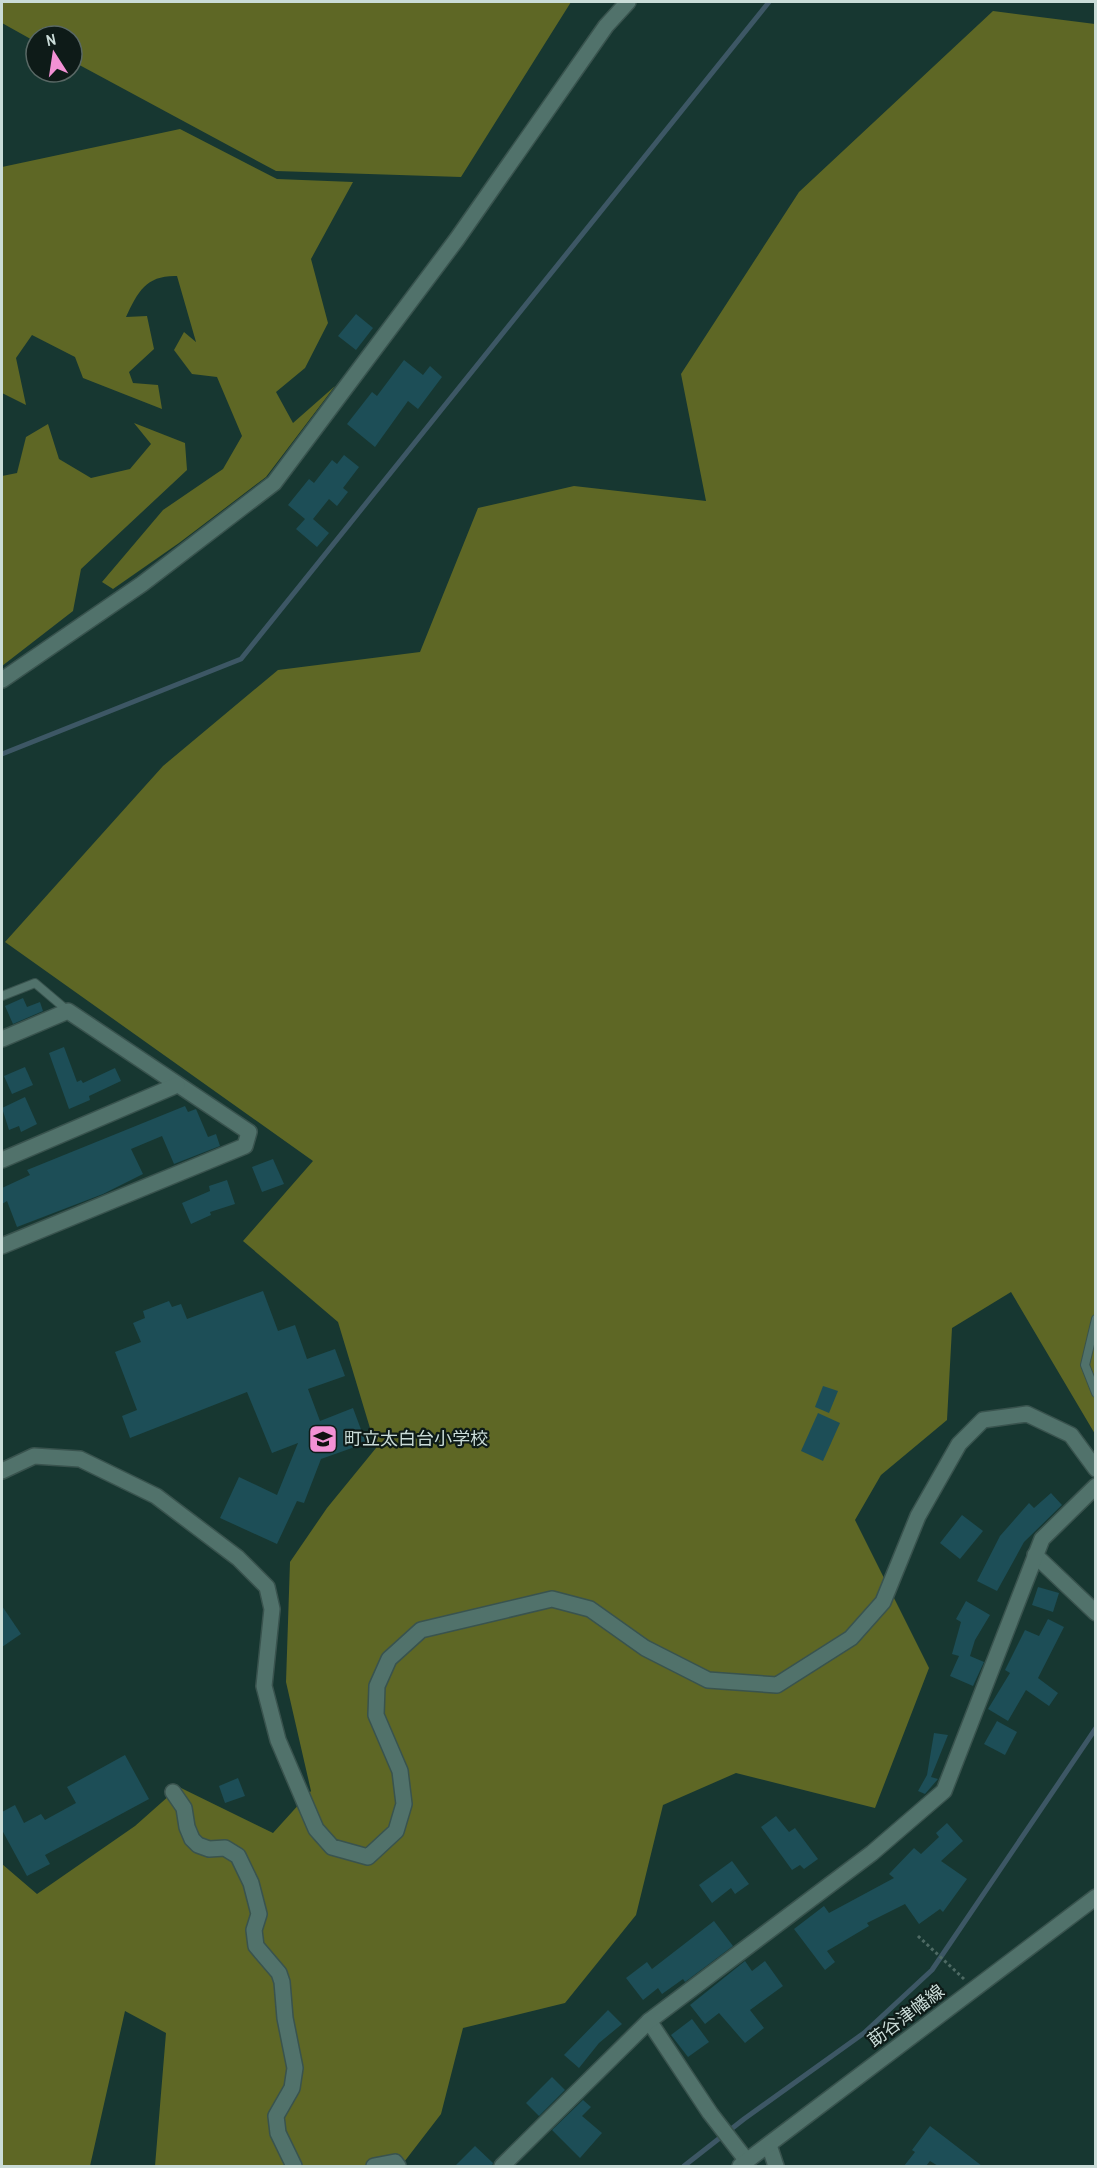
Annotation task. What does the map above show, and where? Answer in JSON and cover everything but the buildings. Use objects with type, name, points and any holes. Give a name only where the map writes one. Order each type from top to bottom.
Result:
[{"type":"street","points":[[2,680],[142,585],[274,483],[457,239],[606,26],[628,2]]},
{"type":"street","points":[[2,1039],[68,1011],[249,1132],[245,1146],[2,1246]]},
{"type":"street","points":[[2,1160],[177,1085]]},
{"type":"street","points":[[2,1471],[34,1456],[80,1460],[156,1496],[238,1558],[267,1587],[272,1609],[264,1686],[278,1740],[316,1830],[332,1847],[368,1857],[396,1831],[404,1804],[400,1771],[376,1715],[377,1686],[389,1659],[421,1630],[552,1599],[590,1609],[645,1648],[708,1680],[777,1685],[851,1638],[883,1602],[918,1516],[958,1444],[983,1420],[1027,1414],[1071,1435],[1095,1469]]},
{"type":"street","points":[[502,2166],[649,2021],[872,1853],[944,1791],[1042,1539],[1095,1486]]},
{"type":"street","points":[[1035,1555],[1095,1613]]},
{"type":"street","points":[[173,1792],[184,1808],[187,1827],[192,1839],[209,1849],[225,1848],[238,1856],[251,1883],[259,1914],[254,1930],[256,1946],[279,1973],[282,1982],[285,2018],[296,2075],[276,2116],[278,2133],[294,2166]]},
{"type":"street","name":"莇谷津幡線","points":[[744,2164],[1095,1897]]},
{"type":"street","points":[[649,2021],[710,2113],[730,2137],[744,2164]]},
{"type":"street","points":[[768,2145],[776,2166]]},
{"type":"street","points":[[374,2166],[394,2162],[398,2166]]},
{"type":"lane","points":[[2,996],[35,983],[68,1011]]},
{"type":"lane","points":[[1095,1319],[1085,1365],[1095,1393]]},
{"type":"path","points":[[918,1936],[974,1988]]},
{"type":"green space","points":[[2,2],[571,2],[461,177],[276,171],[84,67],[84,24],[24,24],[24,35],[2,23]]},
{"type":"green space","points":[[993,11],[1095,24],[1095,1434],[1011,1292],[952,1328],[947,1420],[881,1475],[855,1520],[929,1668],[875,1808],[736,1773],[663,1805],[636,1915],[565,2003],[463,2028],[441,2114],[401,2166],[155,2166],[166,2033],[125,2011],[90,2166],[2,2166],[2,1864],[37,1894],[135,1826],[179,1787],[273,1833],[311,1791],[286,1682],[290,1562],[327,1508],[376,1448],[338,1322],[243,1241],[313,1161],[5,942],[163,766],[278,670],[420,652],[478,508],[574,486],[706,501],[681,374],[799,192]]},
{"type":"green space","points":[[180,129],[277,179],[353,182],[311,259],[328,323],[305,368],[276,392],[293,423],[335,386],[266,477],[179,543],[113,589],[102,582],[163,510],[223,469],[242,436],[217,377],[192,374],[174,350],[184,332],[196,342],[177,276],[158,278],[145,286],[126,317],[147,316],[154,349],[129,372],[133,383],[158,385],[162,409],[83,378],[75,357],[32,335],[16,358],[26,405],[2,393],[2,167]]},
{"type":"green space","points":[[134,423],[185,443],[187,470],[81,569],[73,611],[2,666],[2,476],[17,473],[26,437],[48,424],[59,459],[91,478],[130,469],[151,444]]},
{"type":"waterway","points":[[2,754],[241,659],[769,2]]},
{"type":"waterway","points":[[684,2166],[744,2119],[864,2033],[932,1970],[1096,1728]]},
{"type":"place","name":"町立太白台小学校","points":[[323,1439]]}]
